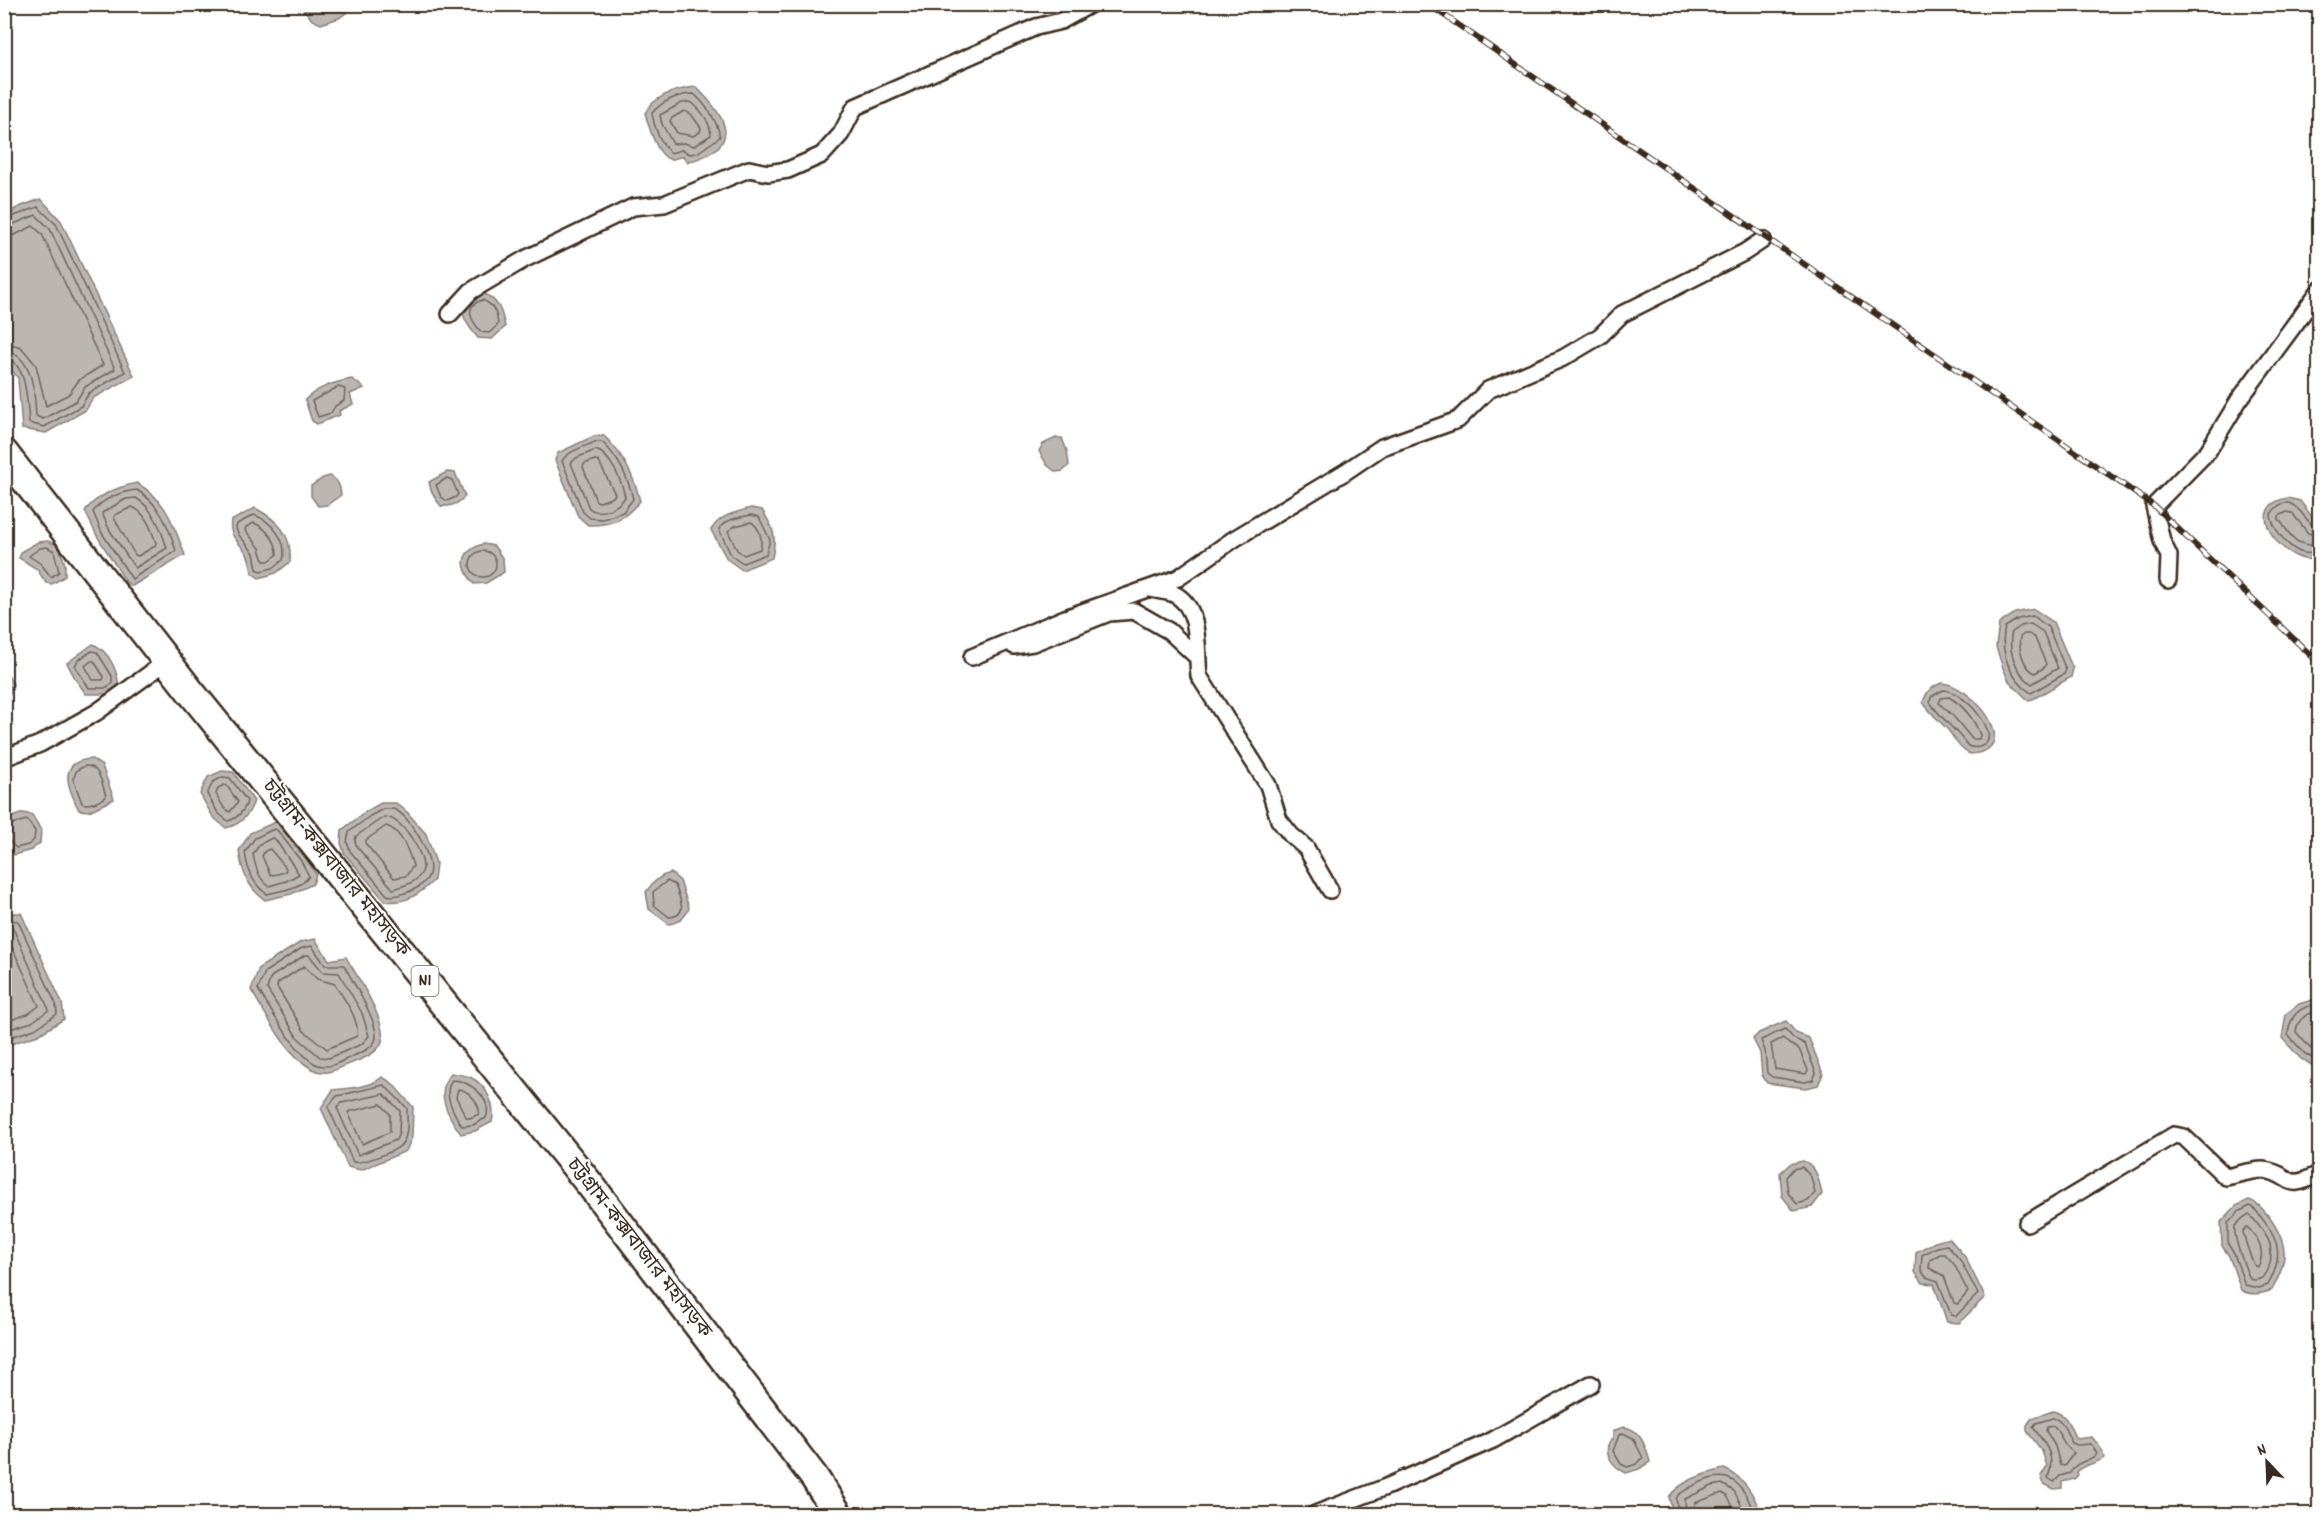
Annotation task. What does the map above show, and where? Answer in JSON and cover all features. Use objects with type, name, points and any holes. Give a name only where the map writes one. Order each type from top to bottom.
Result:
[{"type":"highway","name":"চট্টগ্রাম-কক্সবাজার মহাসড়ক","points":[[4,453],[167,661],[592,1187],[814,1477],[838,1515]]},
{"type":"street","points":[[450,314],[471,291],[525,259],[633,207],[664,204],[748,169],[768,173],[788,171],[822,155],[841,134],[855,107],[1036,27],[1061,21],[1091,4]]},
{"type":"street","points":[[972,657],[1065,618],[1178,578],[1234,539],[1382,447],[1458,420],[1488,390],[1563,358],[1600,336],[1622,314],[1745,252],[1763,240]]},
{"type":"street","points":[[2168,580],[2169,556],[2162,541],[2154,506],[2208,451],[2239,400],[2319,290]]},
{"type":"street","points":[[1151,589],[1175,594],[1189,610],[1198,636],[1199,676],[1268,785],[1279,820],[1306,848],[1330,890]]},
{"type":"street","points":[[989,650],[1033,643],[1109,613],[1134,611],[1169,631],[1197,657]]},
{"type":"street","points":[[4,759],[40,744],[97,712],[167,661]]},
{"type":"street","points":[[2027,1223],[2174,1135],[2184,1137],[2226,1177],[2261,1170],[2275,1173],[2290,1183],[2302,1183],[2319,1173]]},
{"type":"street","points":[[1315,1515],[1493,1440],[1591,1384]]},
{"type":"water","points":[[301,5],[357,5],[339,18],[321,24],[312,20]]},
{"type":"water","points":[[696,87],[716,110],[722,121],[725,131],[723,140],[717,148],[705,156],[687,162],[683,156],[669,159],[656,146],[645,113],[661,97],[681,89]]},
{"type":"water","points":[[41,199],[61,221],[134,376],[93,398],[86,410],[46,433],[22,429],[18,378],[4,361],[5,215]]},
{"type":"water","points":[[483,293],[493,299],[503,316],[505,327],[492,339],[478,338],[463,312],[467,302]]},
{"type":"water","points":[[352,379],[364,388],[350,394],[353,404],[339,411],[340,415],[317,424],[312,421],[305,400],[327,386]]},
{"type":"water","points":[[594,436],[604,436],[617,450],[631,474],[640,501],[617,520],[605,524],[588,525],[578,516],[555,460],[558,453]]},
{"type":"water","points":[[1056,438],[1062,438],[1069,465],[1063,471],[1056,472],[1047,465],[1039,451],[1043,444]]},
{"type":"water","points":[[447,472],[455,473],[465,496],[454,504],[441,506],[433,495],[429,482]]},
{"type":"water","points":[[330,476],[338,484],[341,495],[327,505],[318,506],[311,496],[311,486]]},
{"type":"water","points":[[137,483],[156,498],[168,514],[185,555],[132,586],[126,582],[97,536],[85,511],[109,492]]},
{"type":"water","points":[[2288,498],[2300,501],[2316,522],[2319,528],[2319,557],[2308,559],[2295,556],[2283,548],[2267,525],[2267,513],[2273,504]]},
{"type":"water","points":[[255,508],[271,518],[282,529],[290,552],[290,562],[276,573],[259,578],[252,573],[248,556],[231,531],[231,521]]},
{"type":"water","points":[[751,508],[762,510],[769,523],[774,539],[772,558],[742,570],[727,559],[711,530],[724,517]]},
{"type":"water","points":[[48,541],[59,546],[65,564],[65,576],[52,584],[46,583],[37,569],[19,558],[22,551],[38,542]]},
{"type":"water","points":[[483,544],[494,546],[503,559],[504,572],[486,583],[474,584],[466,571],[464,560],[470,551]]},
{"type":"water","points":[[2034,609],[2053,622],[2073,669],[2071,677],[2028,700],[2009,681],[1996,647],[1999,624],[2015,613]]},
{"type":"water","points":[[93,644],[104,651],[117,675],[119,688],[107,694],[86,694],[67,663]]},
{"type":"water","points":[[4,674],[7,674],[13,684],[8,698],[5,699]]},
{"type":"water","points":[[1942,683],[1954,686],[1966,693],[1987,715],[1993,727],[1994,738],[1990,747],[1978,753],[1967,752],[1960,747],[1923,702],[1932,688]]},
{"type":"water","points":[[92,759],[102,766],[114,799],[89,811],[79,810],[69,785],[69,770],[81,761]]},
{"type":"water","points":[[222,771],[233,772],[254,801],[243,819],[226,828],[213,817],[200,794],[208,777]]},
{"type":"water","points":[[381,803],[396,803],[407,812],[426,834],[436,863],[434,880],[418,894],[400,901],[385,901],[344,853],[341,843],[342,830]]},
{"type":"water","points":[[23,813],[32,815],[41,830],[40,843],[31,850],[14,855],[6,844],[5,820]]},
{"type":"water","points":[[278,821],[316,874],[313,884],[291,894],[265,900],[254,890],[247,879],[239,851],[250,833]]},
{"type":"water","points":[[671,873],[680,881],[689,908],[682,919],[669,924],[649,909],[646,892],[657,880]]},
{"type":"water","points":[[21,913],[62,1003],[64,1019],[38,1035],[8,1045],[4,1044],[4,915]]},
{"type":"water","points":[[315,939],[329,960],[346,957],[371,1000],[381,1025],[381,1044],[378,1048],[370,1055],[330,1072],[312,1069],[293,1053],[277,1033],[251,990],[259,968],[301,942]]},
{"type":"water","points":[[2319,998],[2320,1068],[2317,1068],[2301,1059],[2282,1038],[2286,1014],[2299,1004]]},
{"type":"water","points":[[1786,1021],[1796,1033],[1809,1038],[1823,1074],[1818,1085],[1806,1088],[1767,1083],[1762,1075],[1760,1053],[1753,1039],[1759,1033]]},
{"type":"water","points":[[451,1073],[470,1077],[481,1085],[489,1096],[493,1109],[492,1122],[475,1131],[461,1134],[448,1112],[443,1096],[446,1080]]},
{"type":"water","points":[[382,1077],[391,1082],[413,1107],[412,1137],[406,1151],[361,1170],[348,1167],[321,1108],[333,1090],[365,1085]]},
{"type":"water","points":[[1803,1161],[1814,1170],[1822,1194],[1812,1207],[1794,1211],[1782,1196],[1780,1173],[1790,1164]]},
{"type":"water","points":[[2249,1200],[2258,1205],[2270,1218],[2281,1237],[2284,1254],[2281,1270],[2272,1290],[2256,1294],[2241,1290],[2229,1256],[2222,1246],[2221,1222],[2236,1206]]},
{"type":"water","points":[[1949,1238],[1965,1257],[1985,1297],[1959,1323],[1947,1322],[1934,1284],[1923,1283],[1915,1272],[1916,1252]]},
{"type":"water","points":[[2053,1411],[2065,1418],[2076,1439],[2092,1437],[2102,1450],[2104,1458],[2083,1467],[2074,1479],[2062,1482],[2062,1488],[2054,1489],[2044,1484],[2041,1476],[2047,1466],[2042,1451],[2027,1431],[2027,1425],[2032,1418]]},
{"type":"water","points":[[1623,1427],[1629,1428],[1638,1435],[1650,1462],[1626,1473],[1612,1462],[1608,1453],[1613,1431]]},
{"type":"water","points":[[1724,1469],[1743,1481],[1761,1514],[1673,1514],[1669,1497],[1674,1491],[1694,1478]]},
{"type":"railway","points":[[1428,4],[2154,506],[2320,664]]}]
